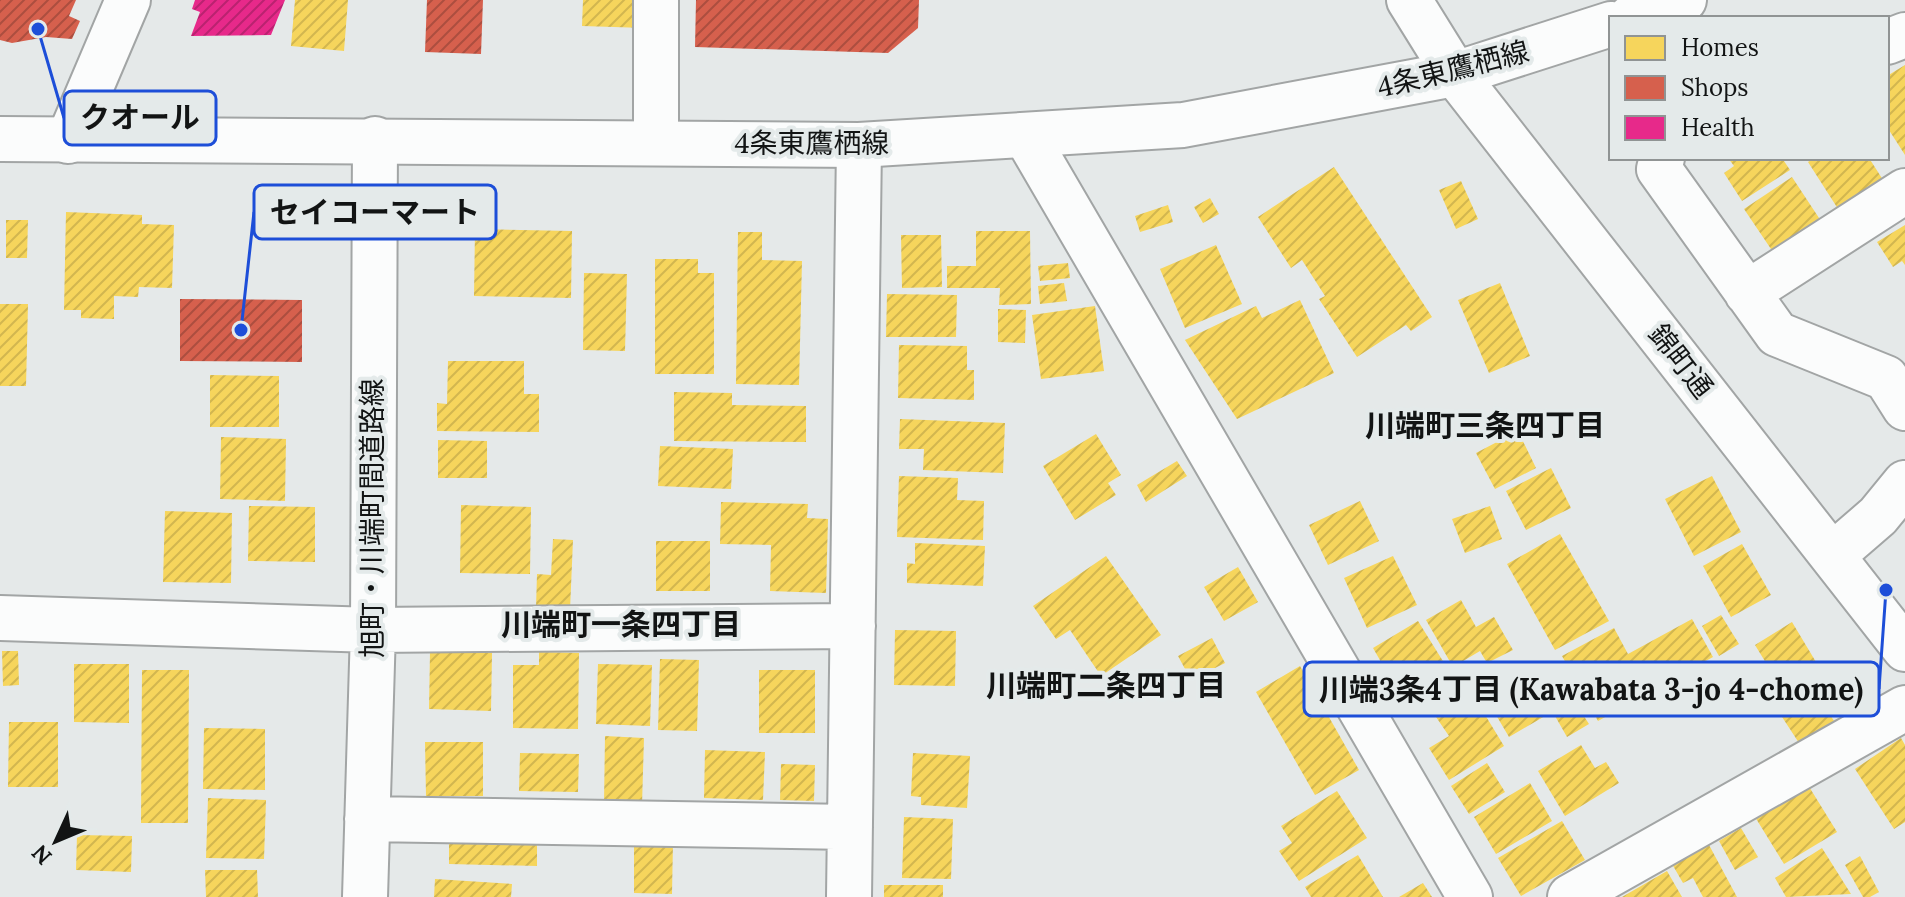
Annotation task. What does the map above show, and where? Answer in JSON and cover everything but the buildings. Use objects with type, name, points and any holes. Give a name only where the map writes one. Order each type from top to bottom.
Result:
[{"type":"street","points":[[68,141],[128,0]]},
{"type":"street","points":[[656,0],[656,143]]},
{"type":"street","name":"錦町通","points":[[1409,0],[1455,74],[1834,554],[1905,649]]},
{"type":"street","points":[[1636,16],[1684,0]]},
{"type":"street","name":"4条東鷹栖線","points":[[0,139],[375,139],[859,145],[1183,125],[1455,74],[1609,25]]},
{"type":"street","points":[[1026,136],[1470,897]]},
{"type":"street","name":"旭町・川端町間道路線","points":[[365,897],[373,630],[372,226],[375,139]]},
{"type":"street","points":[[849,897],[859,145]]},
{"type":"street","points":[[1661,160],[1659,169],[1777,334],[1899,385]]},
{"type":"street","points":[[1747,293],[1905,191]]},
{"type":"street","points":[[1834,554],[1878,516],[1905,483]]},
{"type":"street","points":[[0,618],[373,630],[853,626]]},
{"type":"street","points":[[1570,897],[1905,708]]},
{"type":"street","points":[[367,819],[850,827]]},
{"type":"place","name":"クオール","points":[[38,29]]},
{"type":"place","name":"セイコーマート","points":[[241,330]]},
{"type":"place","name":"川端3条4丁目 (Kawabata 3-jo 4-chome)","points":[[1886,590]]},
{"type":"district","name":"川端町三条四丁目","points":[[1485,425]]},
{"type":"district","name":"川端町一条四丁目","points":[[621,624]]},
{"type":"district","name":"川端町二条四丁目","points":[[1106,685]]}]
